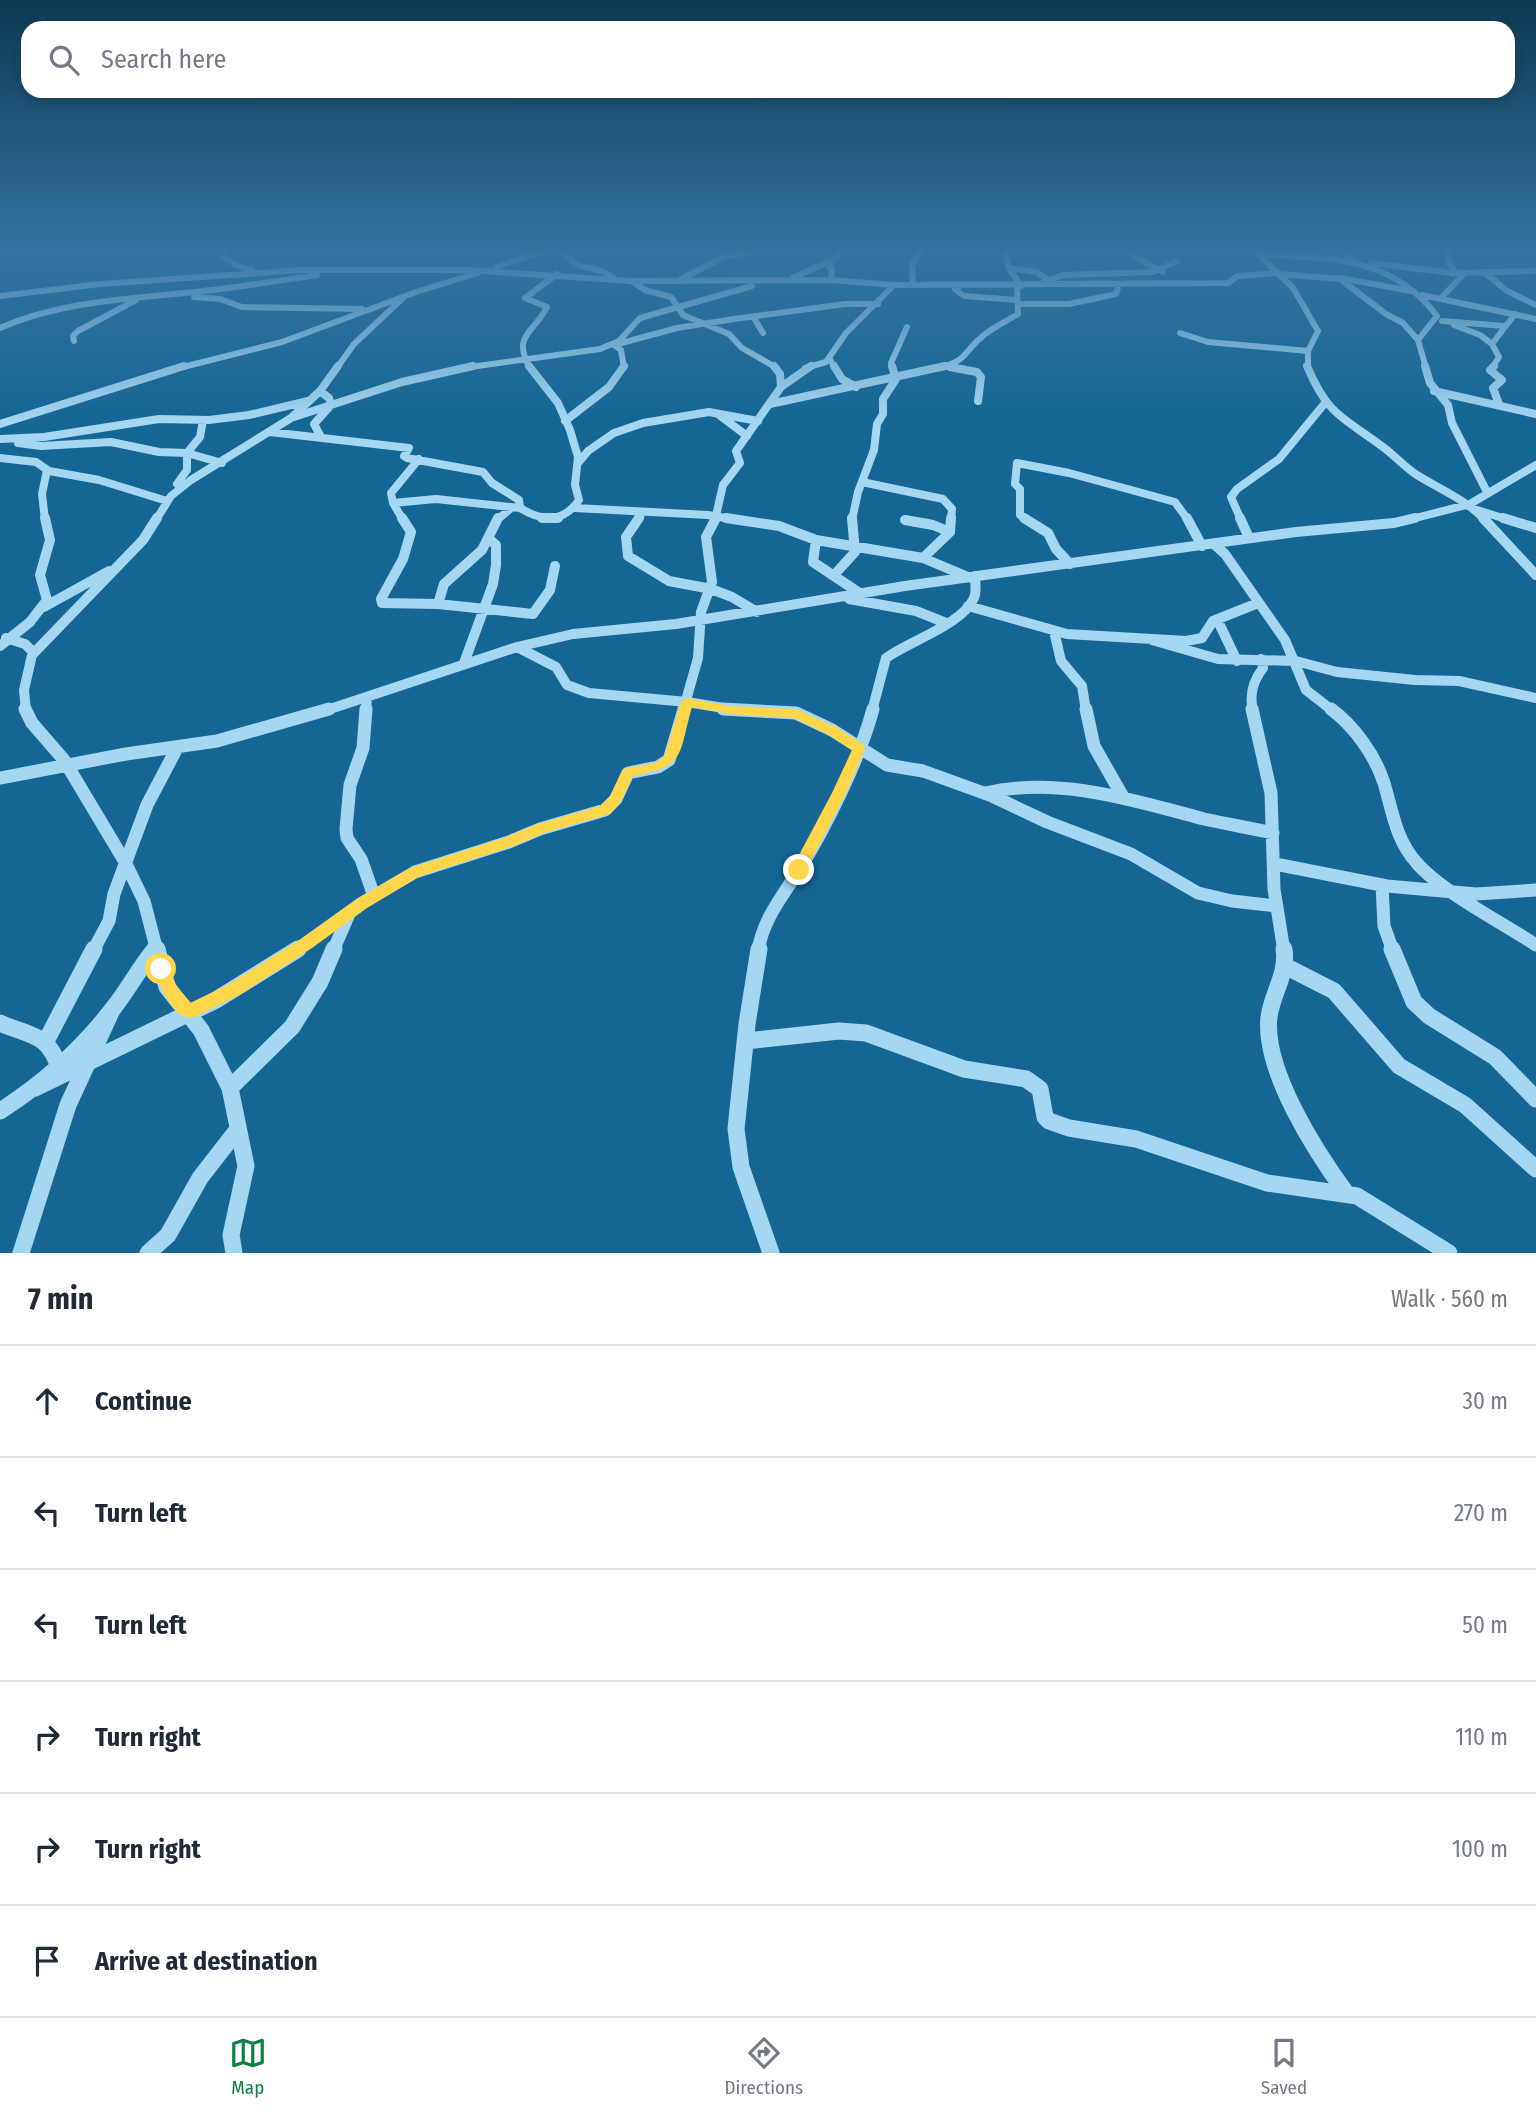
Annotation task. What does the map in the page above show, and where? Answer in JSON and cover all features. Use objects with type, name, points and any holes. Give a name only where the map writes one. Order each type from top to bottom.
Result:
[{"type":"street","points":[[0,328],[16,319],[72,305]]},
{"type":"street","points":[[74,341],[73,336],[78,331],[128,305]]},
{"type":"street","points":[[238,305],[371,309]]},
{"type":"street","points":[[0,424],[211,358],[282,342],[381,305]]},
{"type":"street","points":[[169,499],[191,480],[291,418],[320,391],[354,344],[395,305]]},
{"type":"street","points":[[393,503],[436,499],[515,509],[553,520],[566,516],[575,508],[579,500],[574,485],[579,462],[573,438],[564,413],[526,359],[524,337],[547,307],[543,305]]},
{"type":"street","points":[[676,305],[690,318],[729,334],[742,348],[777,368],[780,387]]},
{"type":"street","points":[[614,345],[621,341],[632,322],[689,305]]},
{"type":"street","points":[[291,418],[361,394],[464,368],[614,345],[677,328],[835,305]]},
{"type":"street","points":[[35,1088],[235,989],[374,896],[415,872],[509,842],[540,829],[605,810],[616,799],[628,773],[658,767],[669,760],[687,702],[701,640],[700,620],[711,589],[713,573],[706,542],[717,516],[721,491],[740,463],[736,451],[780,387],[805,368],[821,365],[851,326],[876,305]]},
{"type":"street","points":[[770,404],[943,367],[964,357],[981,337],[1013,319],[1019,311],[1018,305]]},
{"type":"street","points":[[1301,305],[1317,327],[1308,351],[1307,367],[1325,403],[1342,420],[1383,447],[1416,474],[1474,507],[1536,528]]},
{"type":"street","points":[[1377,305],[1403,323],[1418,340],[1430,383],[1448,405],[1452,422],[1487,492]]},
{"type":"street","points":[[1430,305],[1439,320],[1477,334],[1492,344],[1499,357],[1497,364],[1490,370],[1502,380],[1493,388],[1499,404]]},
{"type":"street","points":[[1476,305],[1536,319]]},
{"type":"street","points":[[1492,344],[1515,314]]},
{"type":"street","points":[[754,318],[763,333]]},
{"type":"street","points":[[1418,340],[1439,320],[1505,326]]},
{"type":"street","points":[[896,379],[891,363],[907,327]]},
{"type":"street","points":[[1180,333],[1208,342],[1308,351]]},
{"type":"street","points":[[565,421],[609,387],[624,369],[621,351],[614,345]]},
{"type":"street","points":[[829,358],[842,379],[856,387]]},
{"type":"street","points":[[943,367],[977,372],[981,377],[978,401]]},
{"type":"street","points":[[835,574],[855,552],[851,524],[874,450],[877,424],[883,416],[883,396],[896,379]]},
{"type":"street","points":[[320,391],[329,398],[331,405]]},
{"type":"street","points":[[1434,391],[1536,414]]},
{"type":"street","points":[[2,440],[159,419],[204,421],[253,414],[309,400]]},
{"type":"street","points":[[1249,538],[1231,497],[1237,489],[1279,458],[1325,403]]},
{"type":"street","points":[[321,437],[314,424],[331,405]]},
{"type":"street","points":[[579,462],[614,433],[639,424],[704,412],[758,421]]},
{"type":"street","points":[[718,414],[747,436]]},
{"type":"street","points":[[187,453],[200,437],[204,421]]},
{"type":"street","points":[[270,432],[410,448],[404,456],[483,472],[492,483],[519,500],[515,509],[492,525],[478,554],[447,579],[438,604]]},
{"type":"street","points":[[2,440],[41,446],[111,442],[147,450],[187,453],[222,463]]},
{"type":"street","points":[[187,453],[190,464],[187,473],[143,540],[33,653],[24,691],[24,707],[41,736],[67,765],[125,862],[144,901],[167,987],[189,1012],[230,1088],[246,1175],[231,1235],[234,1253]]},
{"type":"street","points":[[0,458],[36,462],[47,470],[99,480],[169,499]]},
{"type":"street","points":[[419,459],[394,486],[391,493],[393,503],[411,532],[403,559],[381,599],[382,603],[438,604],[533,614],[550,590],[555,566]]},
{"type":"street","points":[[1070,564],[1056,549],[1048,533],[1020,515],[1020,489],[1015,484],[1017,463],[1069,473],[1175,502],[1208,546],[1230,560],[1278,628],[1296,660],[1306,690],[1338,714],[1361,739],[1388,792],[1396,829],[1415,862],[1454,892],[1536,945]]},
{"type":"street","points":[[0,778],[217,741],[292,721],[517,647],[573,634],[757,612],[971,576],[1208,546],[1249,538],[1394,523],[1474,507],[1487,492],[1536,465]]},
{"type":"street","points":[[44,607],[47,594],[40,575],[50,540],[43,513],[42,494],[47,470]]},
{"type":"street","points":[[862,482],[943,499],[952,509],[950,532],[923,558]]},
{"type":"street","points":[[1474,507],[1536,575]]},
{"type":"street","points":[[575,508],[717,516],[779,527],[816,540],[923,558],[971,576]]},
{"type":"street","points":[[642,513],[626,537],[628,556],[669,582],[711,589],[757,612]]},
{"type":"street","points":[[905,520],[933,525],[950,532]]},
{"type":"street","points":[[464,663],[490,598],[496,565],[496,545],[488,538]]},
{"type":"street","points":[[816,540],[813,562],[835,574],[861,594]]},
{"type":"street","points":[[0,646],[44,607],[115,568]]},
{"type":"street","points":[[771,1253],[746,1186],[737,1151],[737,1111],[760,940],[769,915],[805,859],[846,779],[872,715],[886,658],[946,623],[968,606],[974,600],[971,576]]},
{"type":"street","points":[[842,598],[916,611],[946,623]]},
{"type":"street","points":[[968,606],[1054,631],[1088,637],[1198,640],[1217,619],[1258,603]]},
{"type":"street","points":[[1217,619],[1237,661]]},
{"type":"street","points":[[1054,631],[1061,661],[1082,686],[1089,731],[1098,754],[1123,797]]},
{"type":"street","points":[[6,638],[27,645],[33,653]]},
{"type":"street","points":[[1152,640],[1203,656],[1237,661],[1296,660],[1337,673],[1459,681],[1536,698]]},
{"type":"street","points":[[517,647],[556,667],[567,685],[589,693],[687,702],[730,710],[796,713],[832,730],[887,765],[923,771],[985,793],[1046,822],[1131,854],[1198,893],[1232,901],[1277,906]]},
{"type":"street","points":[[1261,659],[1263,668],[1255,680],[1250,699],[1271,793],[1275,864],[1273,876],[1285,950],[1285,966],[1269,1016],[1269,1043],[1284,1086],[1316,1152],[1346,1193]]},
{"type":"street","points":[[366,697],[363,748],[350,785],[346,829],[347,838],[361,859],[374,896]]},
{"type":"street","points":[[46,1041],[108,921],[114,894],[147,805],[177,748]]},
{"type":"street","points":[[985,793],[1002,789],[1046,788],[1123,797],[1273,833]]},
{"type":"street","points":[[1275,864],[1382,885],[1476,894],[1536,890]]},
{"type":"street","points":[[1382,885],[1381,910],[1384,926],[1399,969],[1415,1002],[1429,1016],[1495,1057],[1536,1098]]},
{"type":"street","points":[[230,1088],[292,1027],[320,982],[351,912]]},
{"type":"street","points":[[0,1111],[59,1068],[112,1010],[157,947]]},
{"type":"street","points":[[1285,966],[1334,991],[1399,1066],[1465,1105],[1536,1169]]},
{"type":"street","points":[[20,1253],[58,1132],[84,1066],[112,1010]]},
{"type":"street","points":[[0,1023],[46,1041],[55,1051],[59,1068]]},
{"type":"street","points":[[746,1041],[776,1042],[835,1031],[872,1035],[965,1069],[1029,1080],[1040,1089],[1045,1117],[1058,1125],[1136,1139],[1267,1183],[1346,1193],[1374,1205],[1404,1227],[1449,1253]]},
{"type":"street","points":[[148,1253],[168,1235],[200,1178],[238,1129]]},
{"type":"route","points":[[161,969],[170,992],[189,1012],[235,989],[306,944],[362,903],[415,872],[509,842],[540,829],[605,810],[616,799],[628,773],[637,769],[658,767],[669,760],[687,702],[730,710],[796,713],[832,730],[859,749],[799,870]]}]
